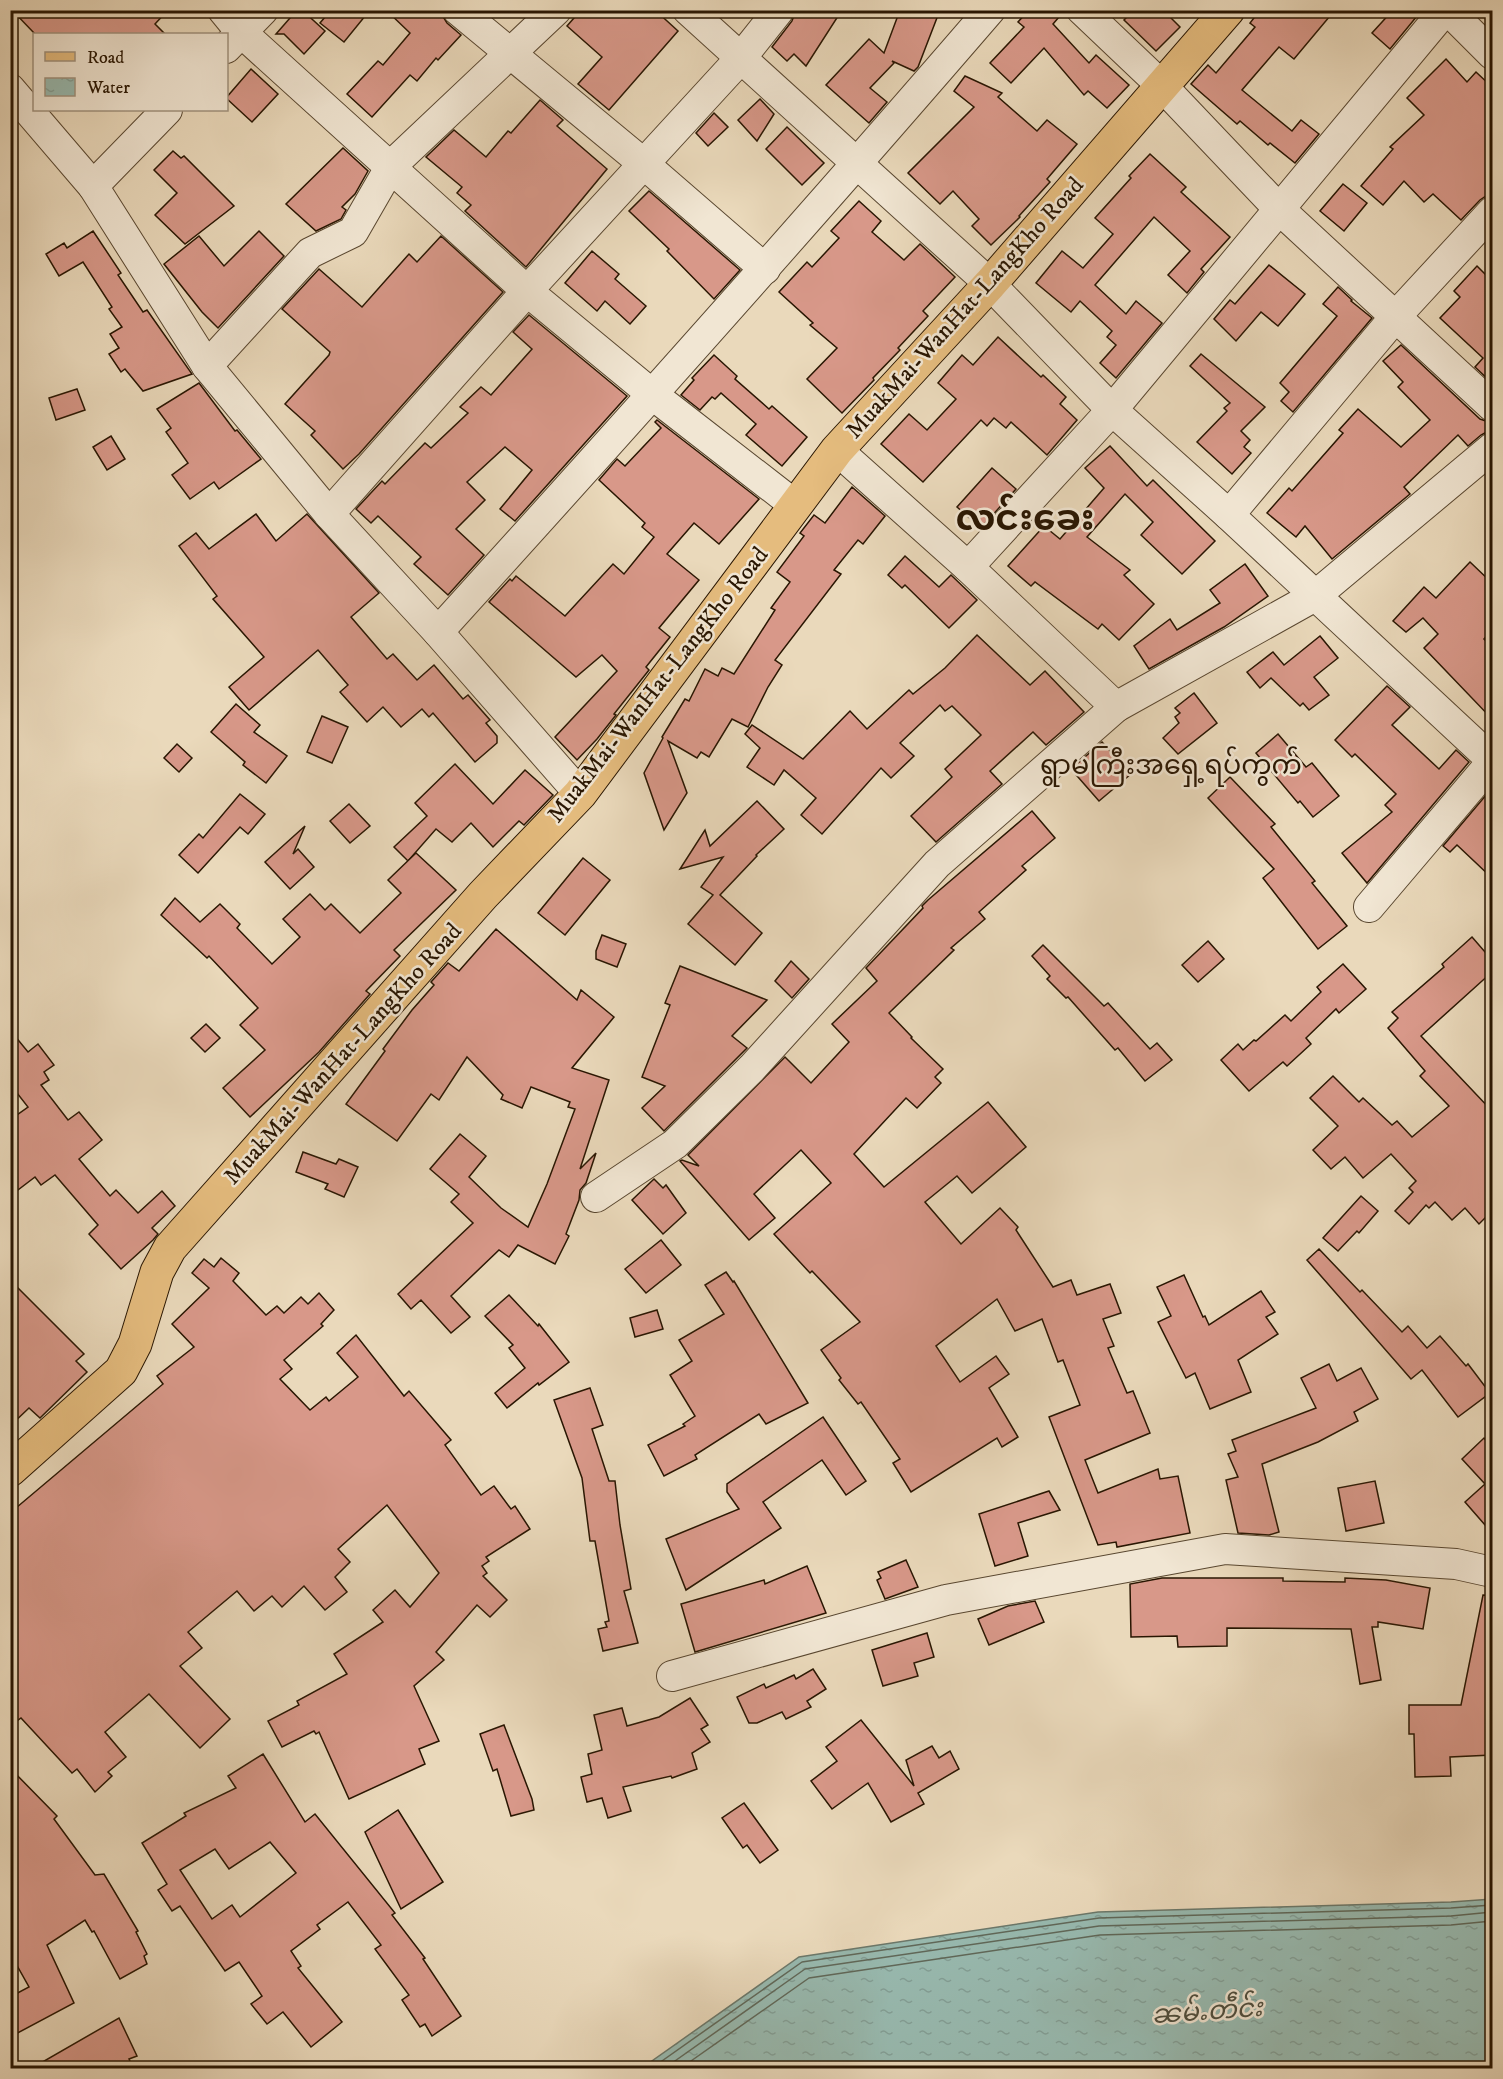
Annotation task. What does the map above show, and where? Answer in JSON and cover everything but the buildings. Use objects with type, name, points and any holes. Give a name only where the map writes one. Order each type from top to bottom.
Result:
[{"type":"main road","name":"MuakMai-WanHat-LangKho Road","points":[[10,1470],[121,1371],[135,1344],[157,1272],[170,1248],[483,896],[580,794],[837,450],[990,284],[1228,10]]},
{"type":"street","points":[[263,10],[230,30],[391,166],[527,291],[653,395],[796,506]]},
{"type":"street","points":[[458,10],[765,268]]},
{"type":"street","points":[[207,366],[310,253],[353,232],[391,166],[556,10]]},
{"type":"street","points":[[688,10],[990,284],[1112,410],[1229,515],[1492,761],[1369,907]]},
{"type":"street","points":[[329,514],[527,291],[740,59],[779,10]]},
{"type":"street","points":[[438,632],[859,163],[990,10]]},
{"type":"street","points":[[1082,10],[1162,86],[1278,208],[1492,406]]},
{"type":"street","points":[[968,567],[1112,410],[1278,208],[1447,10],[1492,54]]},
{"type":"street","points":[[10,89],[93,186],[207,366],[329,514],[438,632],[580,794]]},
{"type":"street","points":[[93,186],[166,111]]},
{"type":"street","points":[[1229,515],[1396,316],[1492,212]]},
{"type":"street","points":[[596,1197],[675,1144],[752,1068],[937,864],[1116,707],[1315,596],[1492,448]]},
{"type":"street","points":[[837,450],[968,567],[1116,707]]},
{"type":"street","points":[[672,1676],[946,1600],[1224,1549],[1456,1564],[1492,1572]]},
{"type":"water","name":"ၼမ်ႉတဵင်း","points":[[1492,1899],[1492,2068],[642,2068],[799,1957],[1098,1912]]},
{"type":"district","name":"လင်းခေး","points":[[1025,519]]},
{"type":"district","name":"ရွာမကြီးအရှေ့ရပ်ကွက်","points":[[1171,766]]}]
